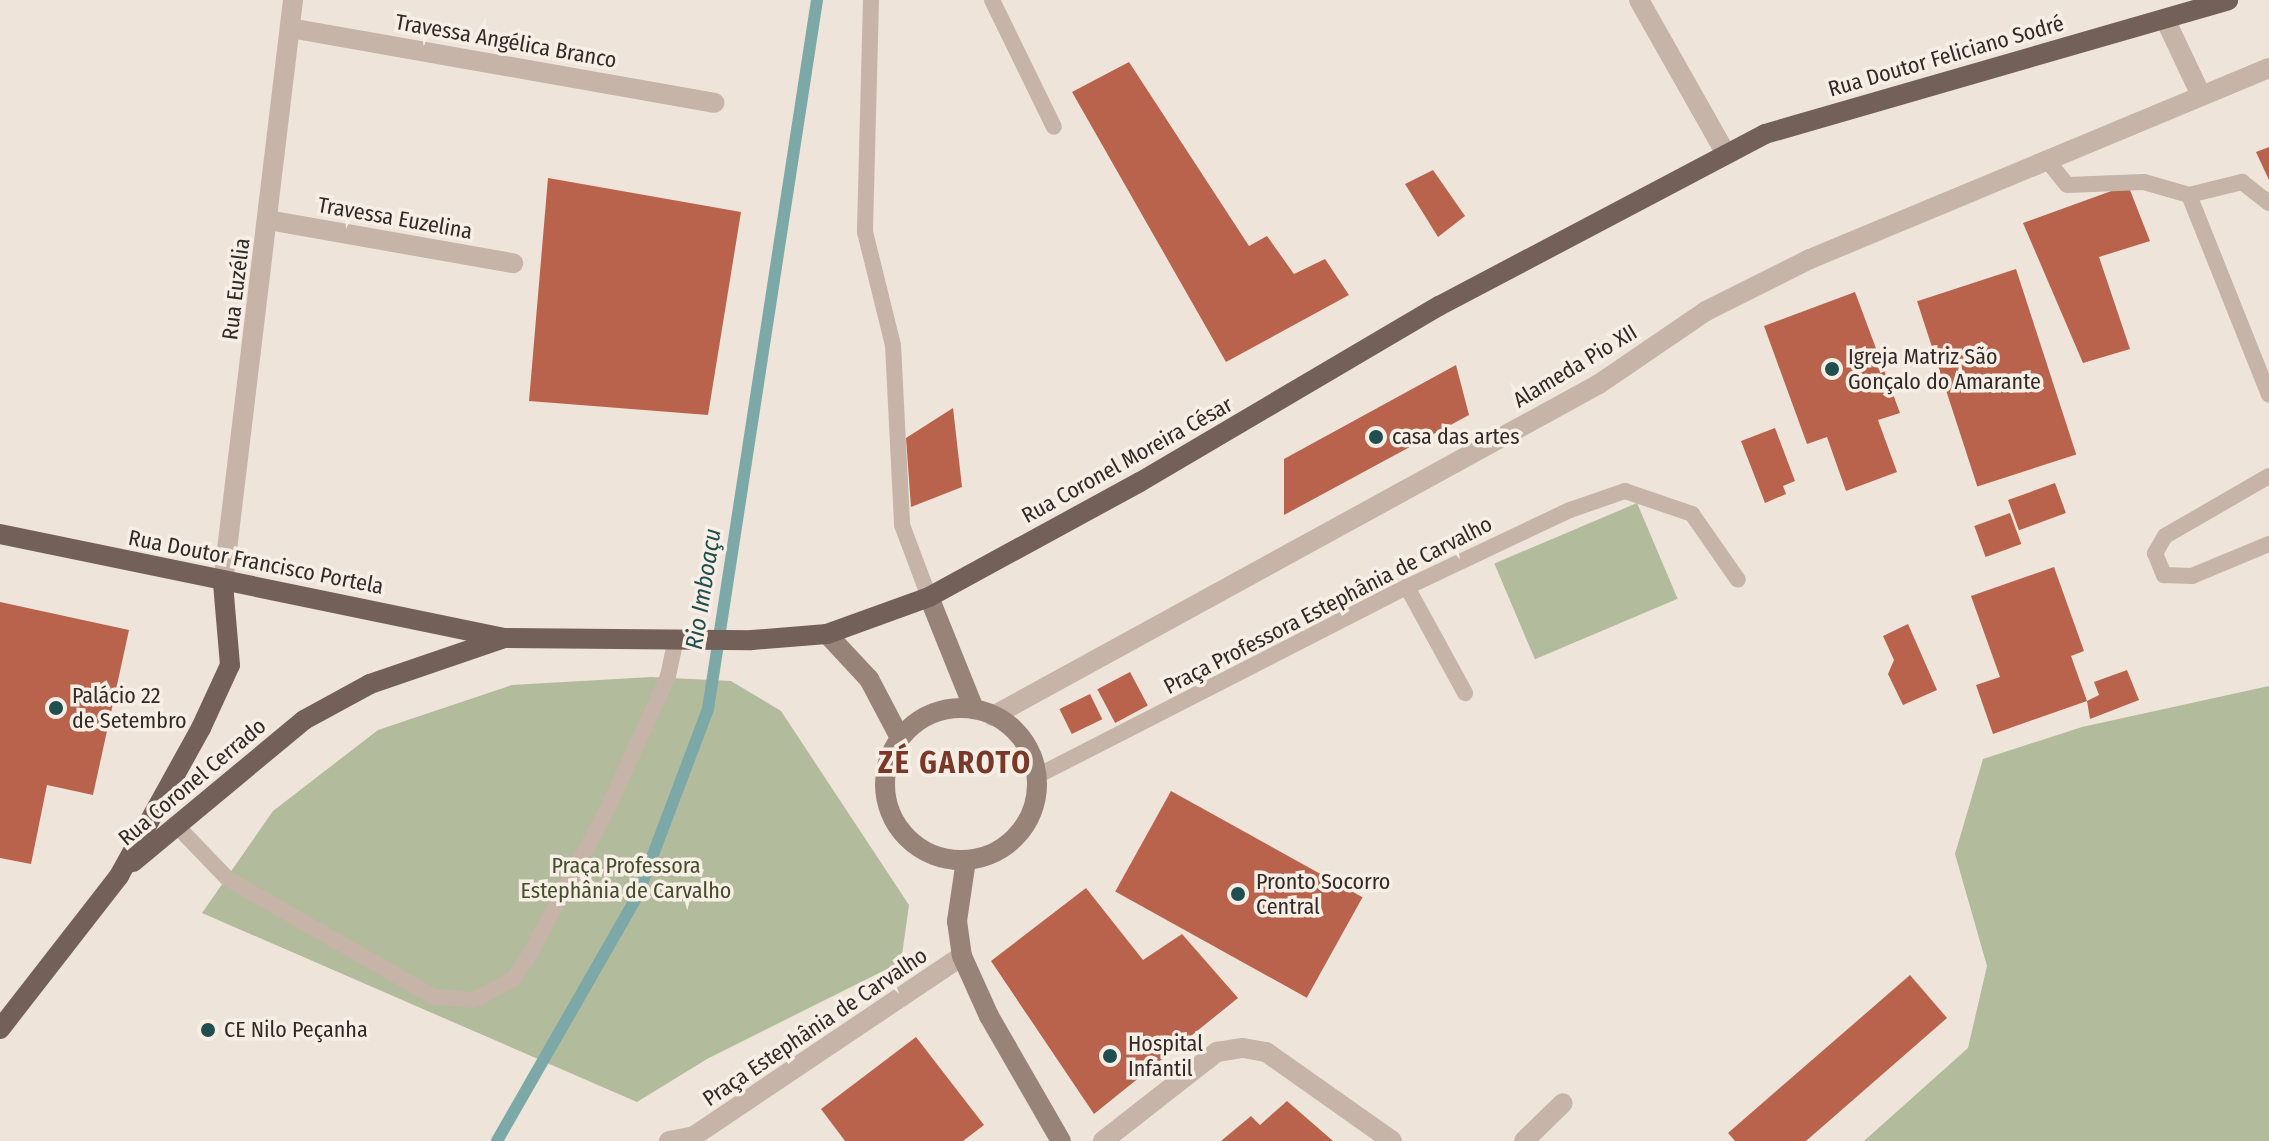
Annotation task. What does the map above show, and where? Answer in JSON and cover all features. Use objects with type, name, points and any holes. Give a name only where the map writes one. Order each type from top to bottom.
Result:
[{"type":"main road","name":"Rua Doutor Feliciano Sodré","points":[[1725,152],[1780,129],[2228,0]]},
{"type":"main road","name":"Rua Coronel Moreira César","points":[[504,638],[752,640],[827,634],[929,597],[1140,482],[1439,306],[1725,152]]},
{"type":"main road","name":"Rua Doutor Francisco Portela","points":[[0,534],[223,583],[356,604],[504,638]]},
{"type":"main road","name":"Rua Coronel Cerrado","points":[[119,876],[230,665],[223,583]]},
{"type":"main road","name":"Rua Coronel Cerrado","points":[[119,876],[175,824],[304,720],[370,684],[504,638]]},
{"type":"main road","points":[[0,1029],[119,876]]},
{"type":"street","name":"Rua Euzélia","points":[[223,583],[293,0]]},
{"type":"street","points":[[1639,0],[1725,152]]},
{"type":"street","points":[[2165,19],[2201,95]]},
{"type":"street","name":"Travessa Angélica Branco","points":[[290,28],[714,103]]},
{"type":"street","name":"Alameda Pio XII","points":[[984,713],[1599,384],[1706,311],[1810,259],[2269,68]]},
{"type":"street","name":"Travessa Euzelina","points":[[268,220],[513,263]]},
{"type":"street","points":[[929,597],[984,713]]},
{"type":"street","points":[[827,634],[869,679],[899,736]]},
{"type":"street","points":[[949,709],[984,713],[1016,731],[1031,752],[1037,776],[1036,801],[1011,842],[966,860],[940,857],[917,846],[899,828],[888,805],[885,780],[899,736],[925,717],[949,709]]},
{"type":"street","points":[[966,860],[957,921],[962,956],[989,1016],[1061,1141]]},
{"type":"street","name":"Praça Estephânia de Carvalho","points":[[700,1139],[962,956]]},
{"type":"street","points":[[1103,1141],[1217,1052],[1243,1048],[1266,1052],[1392,1141]]},
{"type":"street","points":[[1524,1141],[1563,1103]]},
{"type":"street","points":[[669,1141],[700,1139]]},
{"type":"lane","points":[[871,0],[865,232],[893,345],[902,525],[929,597]]},
{"type":"lane","points":[[992,0],[1054,127]]},
{"type":"lane","points":[[2046,159],[2067,185],[2144,182],[2189,195],[2242,182],[2269,203]]},
{"type":"lane","points":[[2189,195],[2269,395]]},
{"type":"lane","points":[[2269,476],[2165,536],[2155,553],[2164,575],[2192,576],[2269,544]]},
{"type":"lane","name":"Praça Professora Estephânia de Carvalho","points":[[1037,776],[1407,587],[1570,510],[1625,491],[1644,494],[1692,514],[1738,580]]},
{"type":"lane","points":[[1407,587],[1465,693]]},
{"type":"lane","points":[[175,824],[228,879],[434,997],[474,1000],[513,979],[527,959],[607,810],[668,676],[678,638]]},
{"type":"green space","points":[[1637,503],[1678,599],[1535,659],[1494,564]]},
{"type":"green space","name":"Praça Professora Estephânia de Carvalho","points":[[651,677],[731,681],[781,711],[909,905],[901,962],[707,1059],[637,1102],[202,913],[273,811],[378,730],[512,685]]},
{"type":"green space","points":[[2269,686],[2269,1141],[1864,1141],[1968,1048],[1987,966],[1955,854],[1983,759],[2082,727]]},
{"type":"building","points":[[1129,62],[1249,246],[1267,236],[1294,274],[1325,259],[1349,295],[1226,362],[1072,92]]},
{"type":"building","points":[[2269,147],[2269,180],[2256,152]]},
{"type":"building","points":[[1433,170],[1465,216],[1438,237],[1405,184]]},
{"type":"building","points":[[548,178],[741,212],[708,415],[529,401]]},
{"type":"building","points":[[2128,185],[2150,241],[2099,257],[2130,349],[2083,363],[2023,223]]},
{"type":"building","points":[[2016,269],[2076,454],[1977,487],[1917,301]]},
{"type":"building","name":"Igreja Matriz São Gonçalo do Amarante","points":[[1855,292],[1900,413],[1878,420],[1897,472],[1846,491],[1827,437],[1807,444],[1764,326]]},
{"type":"building","name":"casa das artes","points":[[1456,365],[1469,415],[1284,515],[1284,459]]},
{"type":"building","points":[[953,408],[962,487],[911,507],[906,438]]},
{"type":"building","points":[[1775,428],[1795,481],[1783,486],[1786,494],[1765,503],[1741,441]]},
{"type":"building","points":[[2055,483],[2066,513],[2019,530],[2008,500]]},
{"type":"building","points":[[2010,513],[2021,544],[1986,557],[1974,526]]},
{"type":"building","points":[[2054,567],[2084,651],[2071,656],[2087,701],[1993,734],[1976,685],[2000,677],[1971,596]]},
{"type":"building","name":"Palácio 22 de Setembro","points":[[0,602],[129,630],[93,795],[47,785],[31,864],[0,858]]},
{"type":"building","points":[[1908,624],[1937,690],[1903,705],[1888,674],[1894,660],[1883,636]]},
{"type":"building","points":[[2127,670],[2139,700],[2090,719],[2087,701],[2099,695],[2094,682]]},
{"type":"building","points":[[1130,672],[1148,706],[1115,723],[1097,689]]},
{"type":"building","points":[[1090,694],[1102,719],[1072,734],[1059,709]]},
{"type":"building","name":"Pronto Socorro Central","points":[[1171,791],[1363,897],[1307,998],[1115,892]]},
{"type":"building","name":"Hospital Infantil","points":[[1086,888],[1143,960],[1182,934],[1238,998],[1094,1114],[991,961]]},
{"type":"building","points":[[1910,975],[1947,1018],[1806,1141],[1735,1141],[1728,1133]]},
{"type":"building","points":[[916,1037],[984,1125],[963,1141],[845,1141],[821,1109]]},
{"type":"building","points":[[1287,1101],[1333,1141],[1221,1141],[1251,1116],[1260,1125]]},
{"type":"waterway","name":"Rio Imboaçu","points":[[497,1141],[637,897],[708,709],[817,0]]},
{"type":"place","name":"Igreja Matriz São Gonçalo do Amarante","points":[[1832,369]]},
{"type":"place","name":"casa das artes","points":[[1376,437]]},
{"type":"place","name":"Palácio 22 de Setembro","points":[[56,708]]},
{"type":"place","name":"Pronto Socorro Central","points":[[1238,894]]},
{"type":"place","name":"CE Nilo Peçanha","points":[[208,1030]]},
{"type":"place","name":"Hospital Infantil","points":[[1110,1056]]},
{"type":"district","name":"ZÉ GAROTO","points":[[955,763]]}]
